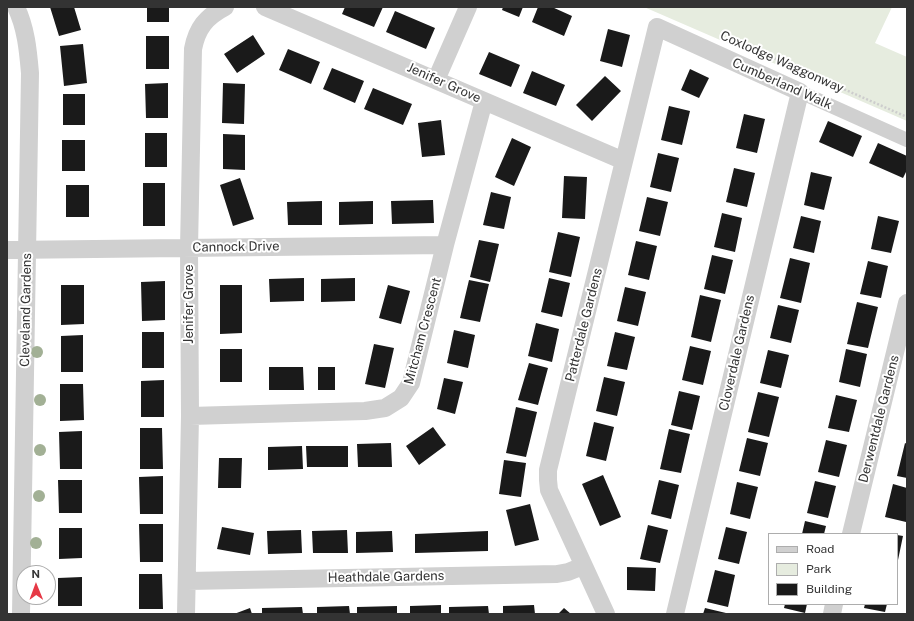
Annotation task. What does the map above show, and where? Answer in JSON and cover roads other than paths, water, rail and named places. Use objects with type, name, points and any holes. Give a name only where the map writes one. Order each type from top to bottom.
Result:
[{"type":"street","name":"Cleveland Gardens","points":[[16,7],[24,29],[30,73],[21,614]]},
{"type":"street","name":"Jenifer Grove","points":[[186,614],[190,416],[189,248],[193,49],[200,28],[207,19],[226,7]]},
{"type":"street","name":"Jenifer Grove","points":[[265,7],[624,161]]},
{"type":"street","points":[[436,80],[468,7]]},
{"type":"street","name":"Cumberland Walk","points":[[657,28],[907,140]]},
{"type":"street","name":"Patterdale Gardens","points":[[606,614],[549,490],[548,470],[657,28]]},
{"type":"street","name":"Cloverdale Gardens","points":[[674,614],[800,92]]},
{"type":"street","name":"Mitcham Crescent","points":[[190,416],[365,412],[385,408],[401,398],[411,383],[445,245],[484,101]]},
{"type":"street","name":"Cannock Drive","points":[[7,250],[445,245]]},
{"type":"street","name":"Derwentdale Gardens","points":[[851,533],[907,303]]},
{"type":"street","name":"Heathdale Gardens","points":[[187,581],[557,574],[568,572],[583,566]]}]
